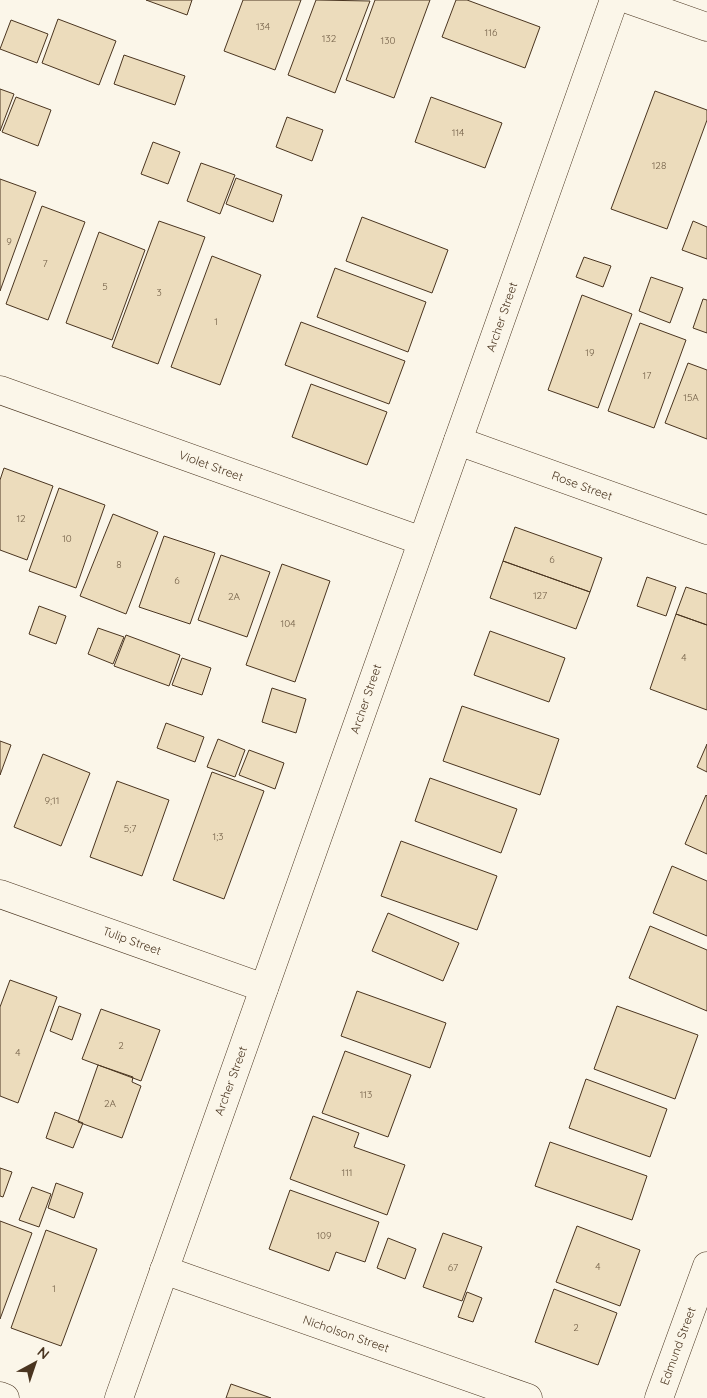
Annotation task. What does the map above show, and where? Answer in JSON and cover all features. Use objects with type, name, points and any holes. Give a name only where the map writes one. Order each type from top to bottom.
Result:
[{"type":"street","name":"Archer Street","points":[[119,1398],[614,0]]},
{"type":"street","points":[[630,0],[707,27]]},
{"type":"street","name":"Violet Street","points":[[0,390],[422,542]]},
{"type":"street","name":"Rose Street","points":[[458,441],[707,530]]},
{"type":"street","name":"Tulip Street","points":[[0,894],[264,988]]},
{"type":"street","name":"Edmund Street","points":[[659,1398],[707,1266]]},
{"type":"street","name":"Nicholson Street","points":[[164,1270],[528,1398]]},
{"type":"street","points":[[0,1396],[5,1398]]},
{"type":"building","points":[[146,0],[192,0],[187,15]]},
{"type":"building","points":[[243,0],[301,0],[275,70],[224,51]]},
{"type":"building","points":[[316,0],[370,1],[335,93],[288,75]]},
{"type":"building","points":[[375,0],[430,0],[394,98],[346,80]]},
{"type":"building","points":[[456,0],[467,0],[540,27],[525,68],[442,37]]},
{"type":"building","points":[[58,19],[116,41],[99,85],[42,63]]},
{"type":"building","points":[[11,20],[48,34],[37,63],[0,49]]},
{"type":"building","points":[[124,55],[185,76],[175,105],[114,84]]},
{"type":"building","points":[[0,89],[14,94],[0,131]]},
{"type":"building","points":[[655,91],[707,110],[707,120],[667,229],[611,209]]},
{"type":"building","points":[[16,97],[51,110],[38,146],[2,132]]},
{"type":"building","points":[[431,97],[502,123],[485,168],[415,142]]},
{"type":"building","points":[[287,117],[323,130],[312,161],[276,147]]},
{"type":"building","points":[[153,142],[180,152],[168,184],[141,174]]},
{"type":"building","points":[[201,163],[235,175],[220,214],[187,201]]},
{"type":"building","points":[[236,178],[282,195],[273,222],[226,204]]},
{"type":"building","points":[[0,179],[36,192],[0,291]]},
{"type":"building","points":[[42,206],[85,222],[48,320],[6,304]]},
{"type":"building","points":[[362,217],[448,250],[432,293],[346,261]]},
{"type":"building","points":[[159,221],[205,237],[158,364],[112,347]]},
{"type":"building","points":[[693,221],[707,227],[707,259],[682,250]]},
{"type":"building","points":[[99,232],[145,250],[112,340],[66,323]]},
{"type":"building","points":[[212,256],[261,275],[220,385],[171,367]]},
{"type":"building","points":[[584,257],[611,266],[603,287],[576,277]]},
{"type":"building","points":[[335,268],[426,302],[408,352],[317,317]]},
{"type":"building","points":[[651,277],[683,288],[670,323],[639,311]]},
{"type":"building","points":[[582,295],[632,314],[598,408],[548,390]]},
{"type":"building","points":[[703,299],[707,300],[707,333],[693,328]]},
{"type":"building","points":[[301,322],[405,361],[389,404],[285,365]]},
{"type":"building","points":[[640,323],[686,340],[654,428],[608,411]]},
{"type":"building","points":[[688,363],[707,370],[707,439],[665,423]]},
{"type":"building","points":[[311,384],[387,412],[367,465],[292,437]]},
{"type":"building","points":[[4,468],[53,486],[27,560],[0,550],[0,480]]},
{"type":"building","points":[[59,488],[105,505],[76,588],[29,571]]},
{"type":"building","points":[[113,514],[158,532],[126,614],[80,596]]},
{"type":"building","points":[[515,527],[602,558],[590,592],[503,561]]},
{"type":"building","points":[[164,536],[215,553],[190,624],[139,607]]},
{"type":"building","points":[[221,555],[270,572],[247,637],[198,620]]},
{"type":"building","points":[[503,561],[590,592],[576,629],[490,598]]},
{"type":"building","points":[[282,564],[330,581],[295,682],[246,665]]},
{"type":"building","points":[[647,577],[676,587],[666,616],[637,606]]},
{"type":"building","points":[[686,587],[707,594],[707,625],[676,614]]},
{"type":"building","points":[[39,606],[66,616],[56,644],[29,634]]},
{"type":"building","points":[[676,614],[707,625],[707,710],[650,689]]},
{"type":"building","points":[[98,628],[124,637],[113,664],[88,654]]},
{"type":"building","points":[[490,631],[565,658],[549,702],[474,675]]},
{"type":"building","points":[[126,635],[180,655],[169,686],[114,666]]},
{"type":"building","points":[[182,658],[211,668],[202,695],[172,685]]},
{"type":"building","points":[[272,688],[306,699],[296,733],[262,722]]},
{"type":"building","points":[[462,706],[559,739],[540,795],[443,761]]},
{"type":"building","points":[[166,723],[204,737],[195,762],[157,748]]},
{"type":"building","points":[[218,739],[245,750],[235,777],[207,767]]},
{"type":"building","points":[[0,741],[11,745],[0,775]]},
{"type":"building","points":[[707,744],[707,772],[697,767]]},
{"type":"building","points":[[249,750],[284,763],[275,789],[239,775]]},
{"type":"building","points":[[43,754],[90,773],[61,846],[14,827]]},
{"type":"building","points":[[212,772],[264,791],[224,899],[173,880]]},
{"type":"building","points":[[430,778],[517,809],[501,853],[415,821]]},
{"type":"building","points":[[117,781],[169,800],[142,876],[90,857]]},
{"type":"building","points":[[707,796],[707,854],[685,844]]},
{"type":"building","points":[[401,841],[497,876],[477,930],[381,896]]},
{"type":"building","points":[[672,866],[707,881],[707,936],[653,913]]},
{"type":"building","points":[[388,913],[459,943],[443,981],[372,951]]},
{"type":"building","points":[[650,926],[707,950],[707,1011],[629,978]]},
{"type":"building","points":[[10,980],[57,997],[18,1103],[0,1096],[0,1007]]},
{"type":"building","points":[[357,991],[446,1023],[430,1068],[341,1036]]},
{"type":"building","points":[[59,1006],[81,1014],[72,1040],[50,1031]]},
{"type":"building","points":[[617,1006],[698,1035],[675,1099],[594,1069]]},
{"type":"building","points":[[101,1009],[160,1030],[141,1081],[82,1059]]},
{"type":"building","points":[[345,1051],[411,1075],[388,1137],[322,1113]]},
{"type":"building","points":[[98,1065],[133,1077],[132,1082],[141,1086],[122,1138],[78,1122]]},
{"type":"building","points":[[586,1079],[667,1109],[650,1157],[569,1128]]},
{"type":"building","points":[[55,1112],[83,1123],[73,1148],[46,1138]]},
{"type":"building","points":[[313,1116],[359,1133],[354,1147],[405,1165],[387,1215],[290,1179]]},
{"type":"building","points":[[550,1142],[647,1176],[632,1220],[535,1186]]},
{"type":"building","points":[[0,1168],[12,1172],[3,1197],[0,1196]]},
{"type":"building","points":[[56,1183],[83,1193],[74,1218],[48,1208]]},
{"type":"building","points":[[32,1187],[51,1194],[39,1227],[19,1220]]},
{"type":"building","points":[[290,1190],[379,1222],[365,1262],[336,1252],[329,1271],[269,1249]]},
{"type":"building","points":[[0,1221],[32,1233],[0,1319]]},
{"type":"building","points":[[577,1226],[640,1250],[620,1306],[556,1282]]},
{"type":"building","points":[[46,1230],[97,1249],[61,1346],[11,1328]]},
{"type":"building","points":[[443,1233],[482,1247],[462,1301],[423,1287]]},
{"type":"building","points":[[388,1238],[416,1249],[405,1279],[377,1268]]},
{"type":"building","points":[[554,1289],[617,1313],[598,1365],[535,1342]]},
{"type":"building","points":[[467,1292],[482,1298],[473,1322],[458,1317]]},
{"type":"building","points":[[231,1384],[271,1398],[226,1398]]}]
